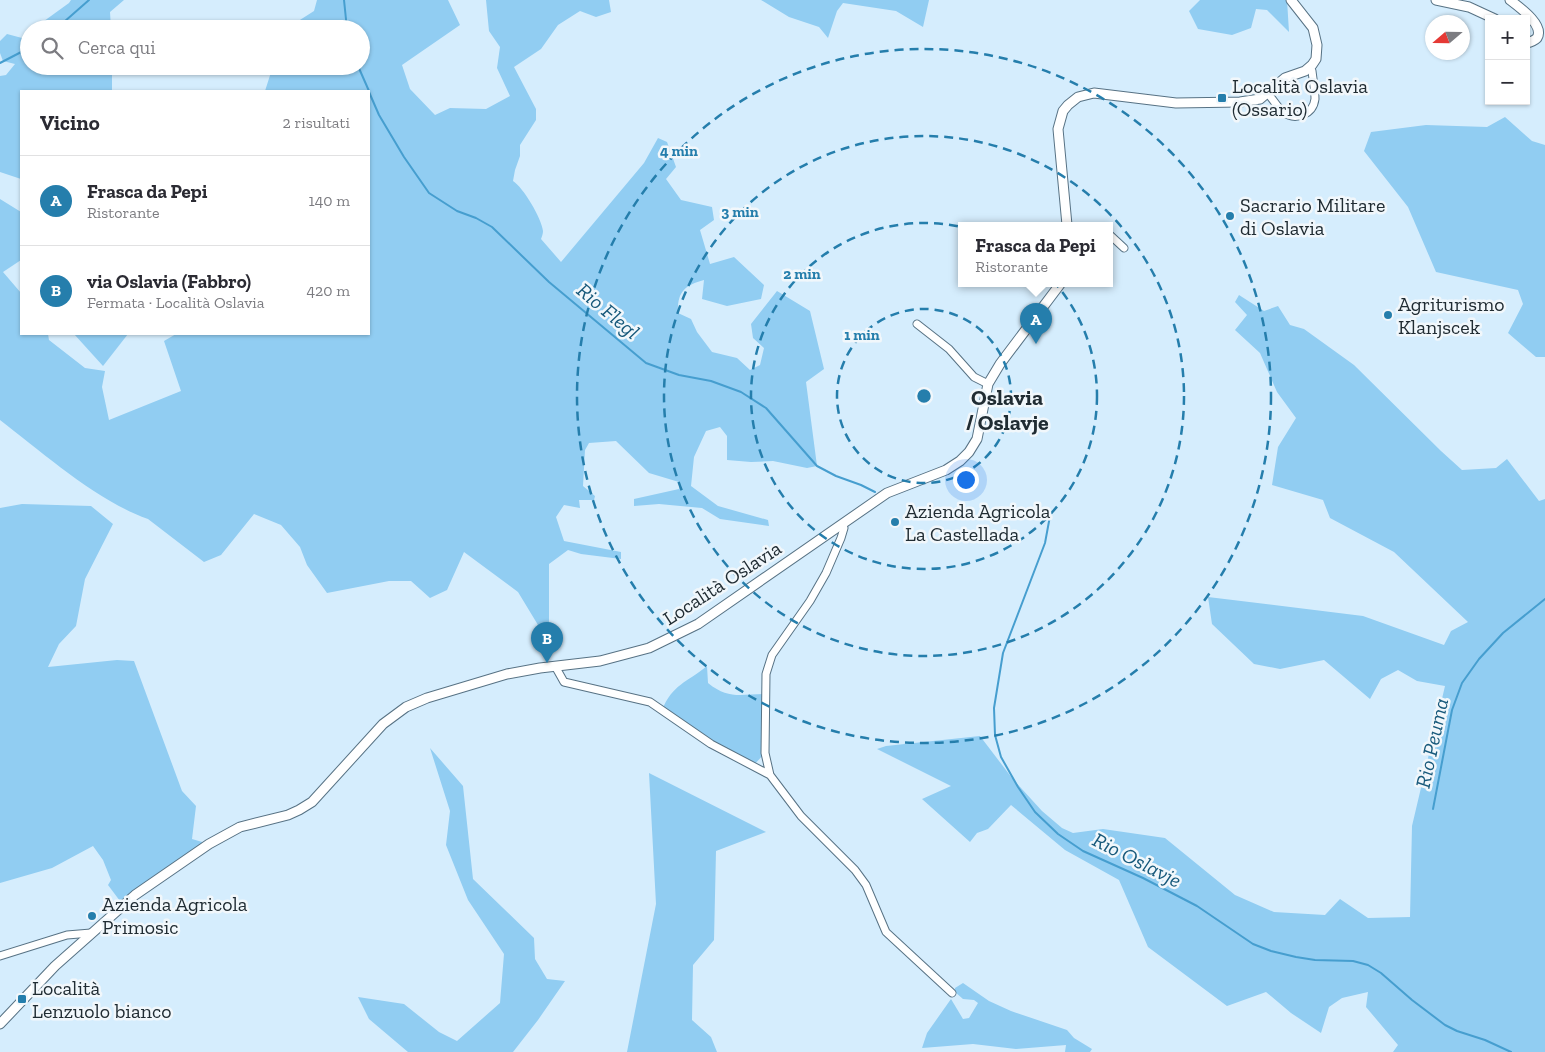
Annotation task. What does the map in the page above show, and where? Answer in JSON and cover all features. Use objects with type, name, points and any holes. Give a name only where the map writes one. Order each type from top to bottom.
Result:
[{"type":"street","points":[[1067,222],[1058,129],[1063,111],[1074,100],[1089,93],[1170,103],[1219,103],[1260,99],[1268,94],[1284,78],[1310,68],[1316,59],[1316,34],[1310,22],[1291,0]]},
{"type":"street","points":[[1436,0],[1470,7],[1487,15]]},
{"type":"street","points":[[1510,0],[1526,15]]},
{"type":"street","points":[[1530,18],[1536,24],[1539,33],[1530,42]]},
{"type":"street","points":[[1268,94],[1285,113],[1296,116],[1306,114],[1313,105],[1315,98],[1310,68]]},
{"type":"street","points":[[1113,234],[1124,248]]},
{"type":"street","points":[[917,324],[949,349],[974,377],[988,384],[1000,364],[1058,287]]},
{"type":"street","name":"Località Oslavia","points":[[0,1024],[54,966],[136,895],[208,844],[240,827],[288,815],[312,802],[390,717],[412,704],[507,674],[600,661],[649,648],[688,630],[729,604],[881,496],[906,484],[952,467],[969,452],[977,439],[988,384]]},
{"type":"street","points":[[842,524],[844,528],[841,538],[826,574],[810,601],[772,655],[766,674],[765,753],[770,775],[801,816],[855,870],[866,885],[886,932],[952,993]]},
{"type":"street","points":[[555,666],[564,682],[650,702],[711,744],[770,775]]},
{"type":"street","points":[[753,766],[765,753]]},
{"type":"street","points":[[0,956],[67,936],[91,933]]},
{"type":"shaded area","points":[[71,0],[124,0],[110,12],[110,20],[45,20]]},
{"type":"shaded area","points":[[317,0],[448,0],[460,25],[402,65],[410,89],[435,115],[450,108],[486,109],[510,96],[497,68],[500,47],[489,31],[486,0],[609,0],[611,12],[596,17],[580,11],[558,25],[541,49],[514,67],[536,109],[536,120],[520,145],[520,156],[513,181],[527,196],[536,211],[543,231],[541,239],[561,262],[644,163],[658,138],[667,142],[676,167],[666,179],[681,200],[712,207],[714,220],[700,230],[710,264],[734,257],[764,285],[761,299],[727,306],[702,299],[704,280],[691,284],[683,291],[679,300],[678,313],[691,319],[697,332],[712,352],[737,358],[750,370],[760,365],[764,348],[753,338],[751,324],[777,291],[810,311],[824,369],[806,382],[817,466],[807,468],[773,461],[727,460],[727,436],[720,427],[706,431],[694,457],[691,486],[718,506],[768,520],[769,526],[720,519],[702,508],[659,504],[634,506],[634,499],[679,489],[679,482],[649,473],[616,441],[589,443],[585,450],[583,486],[595,496],[594,500],[579,500],[580,508],[564,505],[556,517],[564,541],[621,552],[621,559],[581,554],[568,550],[549,564],[549,632],[538,625],[518,592],[464,552],[447,590],[430,598],[411,581],[389,581],[327,593],[307,565],[300,547],[281,525],[254,514],[221,555],[204,562],[148,519],[109,501],[71,475],[0,420],[0,199],[20,211],[20,261],[3,272],[20,292],[20,335],[48,335],[49,340],[85,368],[105,371],[102,387],[109,420],[181,391],[164,341],[174,335],[370,335],[370,90],[265,90],[270,75],[370,75],[370,20],[300,20],[314,11]]},
{"type":"shaded area","points":[[761,0],[929,0],[923,27],[896,11],[843,3],[837,11],[828,38],[819,27],[789,17]]},
{"type":"shaded area","points":[[1200,0],[1287,0],[1289,32],[1267,10],[1256,9],[1251,28],[1232,35],[1198,29],[1189,11]]},
{"type":"shaded area","points":[[7,34],[20,37],[20,75],[112,75],[112,90],[20,90],[20,179],[0,172],[0,76],[6,75],[15,64],[3,61],[0,53],[0,41]]},
{"type":"shaded area","points":[[1505,117],[1532,141],[1545,145],[1545,357],[1536,357],[1508,333],[1523,304],[1518,290],[1436,272],[1408,207],[1364,151],[1371,132],[1426,125],[1487,127]]},
{"type":"shaded area","points":[[1239,295],[1264,311],[1278,306],[1290,325],[1304,329],[1354,365],[1462,470],[1496,468],[1507,459],[1539,501],[1545,499],[1545,1052],[1393,1052],[1398,1045],[1366,1007],[1368,992],[1342,998],[1329,1007],[1321,1033],[1291,1013],[1266,992],[1227,1006],[1148,947],[1119,880],[1065,850],[1011,805],[988,829],[977,833],[970,842],[922,799],[951,786],[877,749],[886,746],[980,736],[1012,778],[1042,811],[1062,828],[1073,833],[1103,829],[1165,838],[1235,895],[1274,912],[1325,915],[1340,899],[1368,918],[1410,917],[1412,826],[1445,686],[1417,681],[1398,670],[1381,679],[1370,699],[1324,660],[1280,669],[1254,664],[1212,624],[1208,597],[1363,616],[1444,645],[1451,631],[1468,622],[1394,552],[1330,518],[1323,500],[1272,485],[1278,447],[1296,418],[1277,392],[1260,353],[1235,330],[1247,315],[1235,302]]},
{"type":"shaded area","points":[[75,335],[127,335],[103,366]]},
{"type":"shaded area","points":[[22,504],[91,506],[113,524],[85,579],[76,626],[59,644],[48,667],[117,660],[134,661],[182,791],[196,806],[192,839],[209,844],[123,905],[108,885],[111,880],[103,860],[93,846],[52,868],[0,883],[0,508]]},
{"type":"shaded area","points":[[707,666],[708,683],[722,692],[736,695],[766,694],[765,753],[753,766],[662,710],[666,701],[676,689]]},
{"type":"shaded area","points":[[430,748],[463,786],[473,879],[534,938],[535,959],[547,979],[565,981],[513,1052],[408,1052],[369,1019],[358,997],[404,1004],[439,1032],[457,1041],[500,1003],[504,954],[468,900],[446,845],[450,811]]},
{"type":"shaded area","points":[[649,773],[766,832],[716,851],[714,940],[693,965],[692,1020],[711,1037],[717,1052],[627,1052],[656,904]]},
{"type":"shaded area","points":[[963,983],[989,1001],[1011,1011],[1067,1030],[1074,1038],[1092,1049],[1090,1052],[1065,1052],[1066,1045],[1016,1049],[973,1044],[922,1048],[927,1033],[951,999],[963,1019],[969,1018],[978,1003],[974,1000],[963,999],[955,992],[955,988]]},
{"type":"waterway","points":[[66,20],[89,0]]},
{"type":"waterway","name":"Rio Flegl","points":[[344,0],[346,20]]},
{"type":"waterway","points":[[0,63],[20,53]]},
{"type":"waterway","name":"Rio Flegl","points":[[362,75],[369,90]]},
{"type":"waterway","name":"Rio Flegl","points":[[370,94],[379,115],[404,157],[429,193],[457,211],[476,218],[492,227],[549,282],[646,363],[679,375],[711,381],[741,392],[766,408],[817,466],[875,492]]},
{"type":"waterway","name":"Rio Oslavje","points":[[1050,516],[1045,543],[1003,653],[994,708],[995,735],[1001,757],[1035,812],[1058,834],[1083,851],[1143,878],[1197,906],[1253,944],[1296,957],[1315,960],[1353,961],[1368,965],[1381,973],[1445,1025],[1511,1052]]},
{"type":"waterway","name":"Rio Peuma","points":[[1433,809],[1452,710],[1462,683],[1479,659],[1503,633],[1545,599]]},
{"type":"place","name":"Località Oslavia (Ossario)","points":[[1222,98]]},
{"type":"place","name":"Sacrario Militare di Oslavia","points":[[1230,216]]},
{"type":"place","name":"Agriturismo Klanjscek","points":[[1388,315]]},
{"type":"place","name":"Frasca da Pepi","points":[[1036,344]]},
{"type":"place","name":"Azienda Agricola La Castellada","points":[[895,522]]},
{"type":"place","name":"via Oslavia (Fabbro)","points":[[547,663]]},
{"type":"place","name":"Azienda Agricola Primosic","points":[[92,916]]},
{"type":"place","name":"Località Lenzuolo bianco","points":[[22,999]]},
{"type":"district","name":"Oslavia / Oslavje","points":[[1007,410]]}]
